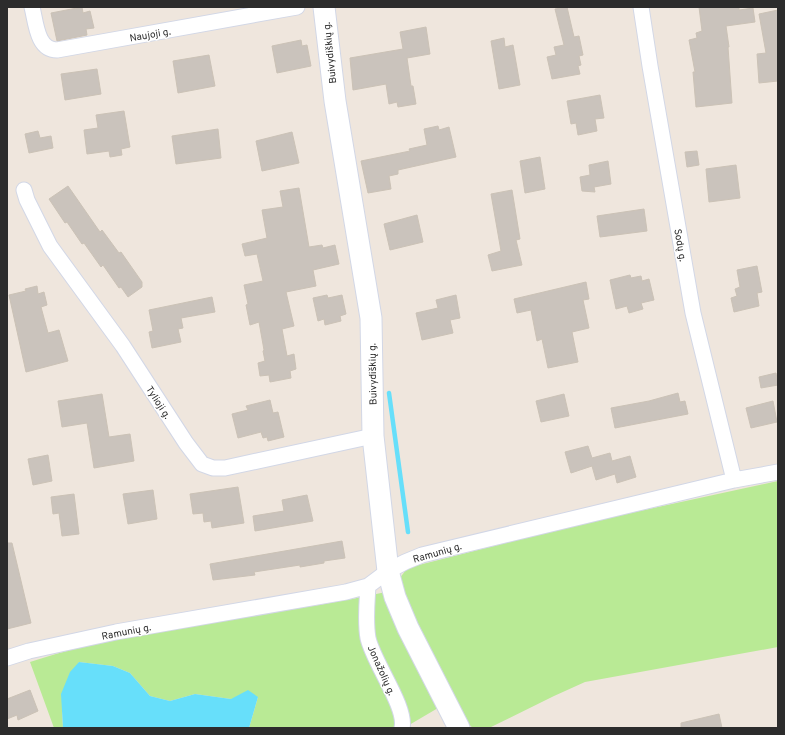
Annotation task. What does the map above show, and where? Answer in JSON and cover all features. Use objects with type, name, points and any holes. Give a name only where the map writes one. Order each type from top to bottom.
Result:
[{"type":"main road","name":"Buivydiškių g.","points":[[324,7],[335,101],[371,318],[373,436],[388,571],[395,597],[408,628],[459,728]]},
{"type":"street","name":"Naujoji g.","points":[[32,7],[40,38],[44,46],[49,50],[57,50],[297,7]]},
{"type":"street","name":"Sodų g.","points":[[641,7],[693,313],[734,480]]},
{"type":"street","name":"Tylioji g.","points":[[24,190],[27,200],[50,246],[123,346],[186,443],[202,464],[213,468],[225,468],[373,436]]},
{"type":"street","name":"Ramunių g.","points":[[7,658],[29,651],[116,632],[346,592],[368,586],[388,571],[405,562],[429,553],[734,480],[778,472]]},
{"type":"street","name":"Jonažolių g.","points":[[368,586],[366,616],[368,638],[375,658],[401,711],[404,723],[402,728]]},
{"type":"green space","points":[[778,481],[778,647],[585,682],[489,728],[473,728],[465,721],[458,710],[400,588],[399,579],[406,570],[415,566],[584,523]]},
{"type":"green space","points":[[386,592],[438,708],[404,728],[249,728],[258,697],[231,699],[195,694],[170,701],[150,696],[130,673],[113,666],[79,662],[62,712],[63,728],[54,728],[30,662],[73,649],[162,630],[297,609]]},
{"type":"water","points":[[79,662],[113,666],[130,673],[150,696],[170,701],[195,694],[231,699],[248,690],[258,697],[249,728],[63,728],[61,694],[70,672]]},
{"type":"building","points":[[82,7],[83,13],[90,11],[94,28],[86,29],[87,35],[57,41],[51,13]]},
{"type":"building","points":[[567,7],[574,37],[579,36],[583,55],[579,56],[581,65],[578,66],[580,74],[552,79],[547,57],[556,55],[554,47],[564,45],[555,9]]},
{"type":"building","points":[[699,7],[739,7],[739,10],[753,8],[755,22],[726,26],[729,47],[732,103],[696,107],[693,72],[695,72],[689,40],[697,38],[696,33],[702,31]]},
{"type":"building","points":[[778,10],[778,81],[759,83],[757,54],[766,53],[759,14]]},
{"type":"building","points":[[426,27],[430,54],[407,58],[411,86],[413,86],[416,104],[398,107],[397,102],[389,104],[386,84],[353,90],[350,58],[403,49],[400,32]]},
{"type":"building","points":[[504,38],[505,47],[513,45],[520,85],[499,89],[491,41]]},
{"type":"building","points":[[301,40],[302,46],[307,45],[311,66],[277,73],[272,46]]},
{"type":"building","points":[[209,55],[215,86],[178,93],[173,61]]},
{"type":"building","points":[[97,69],[101,94],[65,100],[61,74]]},
{"type":"building","points":[[600,95],[604,118],[595,119],[597,131],[578,135],[576,123],[571,124],[567,101]]},
{"type":"building","points":[[124,111],[130,147],[121,149],[122,155],[110,157],[109,151],[87,154],[84,130],[98,128],[96,115]]},
{"type":"building","points":[[438,126],[439,130],[449,127],[456,157],[398,170],[398,174],[389,176],[391,189],[368,193],[361,161],[410,151],[409,149],[427,145],[424,129]]},
{"type":"building","points":[[218,129],[221,158],[176,164],[172,136]]},
{"type":"building","points":[[38,131],[40,138],[51,136],[53,148],[29,153],[25,134]]},
{"type":"building","points":[[292,132],[299,163],[262,171],[256,141]]},
{"type":"building","points":[[697,151],[699,165],[687,167],[685,152]]},
{"type":"building","points":[[540,157],[545,189],[525,193],[520,161]]},
{"type":"building","points":[[608,161],[611,184],[594,187],[595,192],[582,191],[580,177],[590,175],[589,165]]},
{"type":"building","points":[[736,165],[740,198],[709,202],[706,169]]},
{"type":"building","points":[[68,186],[100,232],[102,230],[119,253],[121,252],[142,282],[142,287],[128,297],[121,287],[119,288],[103,265],[101,267],[84,243],[82,244],[67,222],[65,223],[49,199]]},
{"type":"building","points":[[299,188],[309,247],[322,245],[323,248],[335,245],[339,264],[313,270],[316,286],[286,292],[294,326],[282,329],[287,356],[294,354],[296,369],[290,371],[291,378],[270,382],[269,375],[260,376],[258,363],[265,361],[264,350],[259,322],[250,325],[244,285],[263,281],[257,254],[245,256],[242,244],[267,238],[262,210],[283,207],[280,191]]},
{"type":"building","points":[[512,190],[520,239],[516,240],[522,265],[492,271],[488,255],[501,251],[491,194]]},
{"type":"building","points":[[644,209],[647,231],[600,237],[597,216]]},
{"type":"building","points":[[417,215],[423,242],[390,250],[384,224]]},
{"type":"building","points":[[757,266],[762,292],[757,293],[759,306],[734,312],[731,298],[737,296],[735,289],[740,287],[737,270]]},
{"type":"building","points":[[630,275],[631,278],[641,276],[642,281],[649,279],[654,300],[641,303],[643,309],[629,313],[627,306],[616,309],[610,280]]},
{"type":"building","points":[[586,282],[589,299],[583,300],[589,328],[572,332],[578,362],[548,368],[542,339],[537,341],[531,310],[517,313],[514,299]]},
{"type":"building","points":[[37,286],[38,294],[44,292],[47,305],[41,307],[48,333],[59,330],[68,361],[26,372],[9,295],[26,291],[25,289]]},
{"type":"building","points":[[327,295],[328,298],[342,295],[346,314],[340,316],[341,321],[325,325],[324,319],[318,321],[313,298]]},
{"type":"building","points":[[456,295],[460,318],[450,320],[453,333],[422,340],[416,313],[438,308],[436,300]]},
{"type":"building","points":[[212,297],[215,312],[181,318],[183,328],[178,329],[181,342],[152,348],[149,332],[153,331],[149,310]]},
{"type":"building","points":[[776,373],[778,385],[761,388],[759,377]]},
{"type":"building","points":[[678,393],[680,402],[685,401],[688,414],[615,428],[611,408],[649,401]]},
{"type":"building","points":[[102,394],[109,437],[130,434],[134,461],[94,468],[87,423],[62,427],[58,401]]},
{"type":"building","points":[[564,394],[569,416],[541,422],[536,401]]},
{"type":"building","points":[[270,400],[273,413],[278,412],[284,437],[268,441],[267,437],[263,438],[261,432],[238,438],[232,414],[248,410],[246,406]]},
{"type":"building","points":[[773,401],[777,422],[751,428],[746,408]]},
{"type":"building","points":[[588,446],[592,458],[610,453],[612,461],[630,456],[636,477],[617,483],[615,474],[596,480],[592,466],[571,473],[565,452]]},
{"type":"building","points":[[48,455],[52,481],[33,485],[28,459]]},
{"type":"building","points":[[238,487],[244,523],[212,528],[211,521],[204,522],[203,513],[193,514],[190,494]]},
{"type":"building","points":[[153,490],[157,519],[128,524],[123,494]]},
{"type":"building","points":[[74,494],[79,534],[62,536],[59,513],[53,514],[51,497]]},
{"type":"building","points":[[307,495],[313,521],[255,531],[253,516],[284,511],[282,500]]},
{"type":"building","points":[[342,541],[345,558],[300,567],[300,565],[254,572],[255,575],[213,580],[210,564]]},
{"type":"building","points":[[7,543],[12,543],[31,623],[7,629]]},
{"type":"building","points":[[30,690],[38,711],[18,720],[17,715],[7,719],[7,699]]},
{"type":"building","points":[[719,714],[722,728],[681,728],[681,723]]},
{"type":"waterway","points":[[389,393],[408,532]]}]
